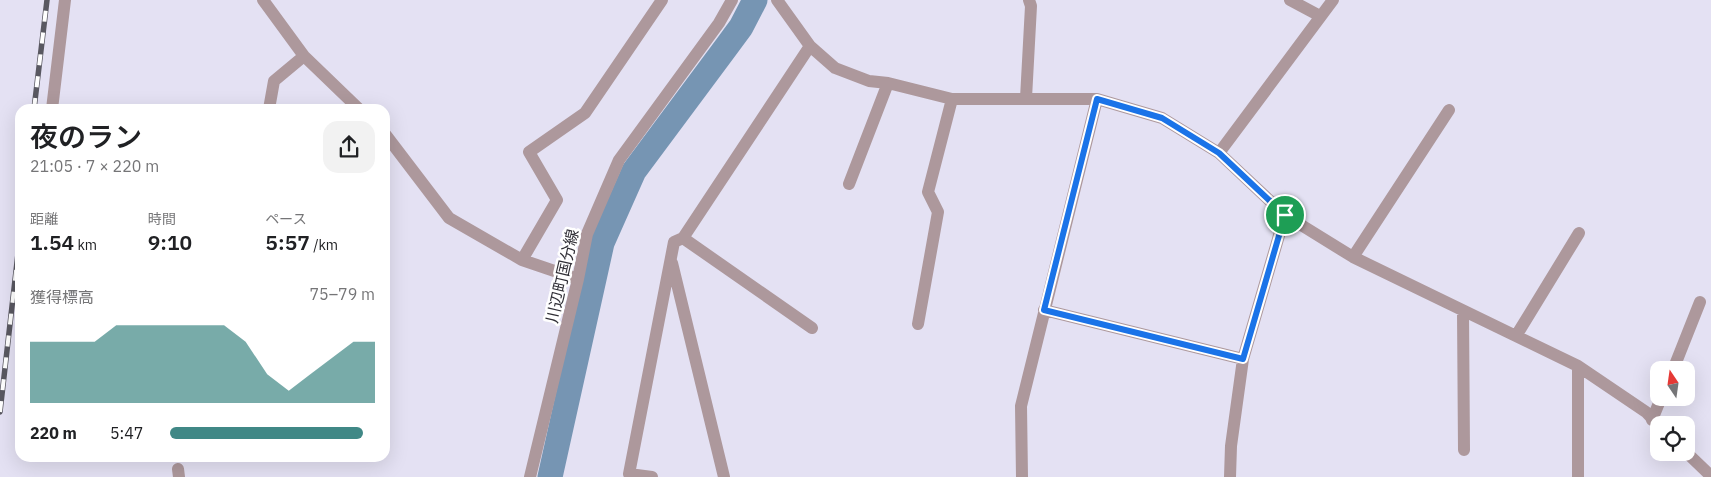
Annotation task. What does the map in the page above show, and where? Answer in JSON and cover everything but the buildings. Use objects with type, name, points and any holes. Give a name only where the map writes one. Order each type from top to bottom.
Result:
[{"type":"street","points":[[53,104],[65,0]]},
{"type":"street","points":[[263,0],[304,56],[354,104]]},
{"type":"street","points":[[522,260],[557,200],[529,152],[585,113],[662,0]]},
{"type":"street","name":"川辺町国分線","points":[[530,477],[578,279],[587,234],[619,160],[719,23],[732,0]]},
{"type":"street","points":[[777,0],[810,46],[836,68],[869,81],[888,83],[952,99],[1097,99],[1162,118],[1219,153],[1285,215],[1353,258],[1578,366],[1650,416]]},
{"type":"street","points":[[1026,98],[1031,6],[1029,0]]},
{"type":"street","points":[[1290,0],[1320,16]]},
{"type":"street","points":[[1219,153],[1333,0]]},
{"type":"street","points":[[652,477],[629,474],[674,242],[683,238],[810,46]]},
{"type":"street","points":[[269,104],[274,80],[304,56]]},
{"type":"street","points":[[849,184],[888,83]]},
{"type":"street","points":[[918,324],[938,212],[928,192],[952,99]]},
{"type":"street","points":[[1022,477],[1021,406],[1097,99]]},
{"type":"street","points":[[1353,258],[1449,110]]},
{"type":"street","points":[[390,141],[449,218],[522,260],[578,279]]},
{"type":"street","points":[[1230,477],[1231,446],[1243,359],[1285,215]]},
{"type":"street","points":[[1516,336],[1579,233]]},
{"type":"street","points":[[683,238],[812,328]]},
{"type":"street","points":[[671,258],[724,477]]},
{"type":"street","points":[[1676,361],[1700,302]]},
{"type":"street","points":[[1044,310],[1243,359]]},
{"type":"street","points":[[1463,312],[1464,450]]},
{"type":"street","points":[[1578,366],[1578,477]]},
{"type":"street","points":[[1695,461],[1711,476]]},
{"type":"waterway","points":[[550,477],[602,243],[634,171],[741,27],[755,0]]},
{"type":"railway","points":[[35,104],[47,0]]},
{"type":"railway","points":[[0,412],[15,280]]},
{"type":"route","points":[[1097,99],[1162,118],[1219,153],[1285,215],[1243,359],[1044,310],[1097,99]]}]
